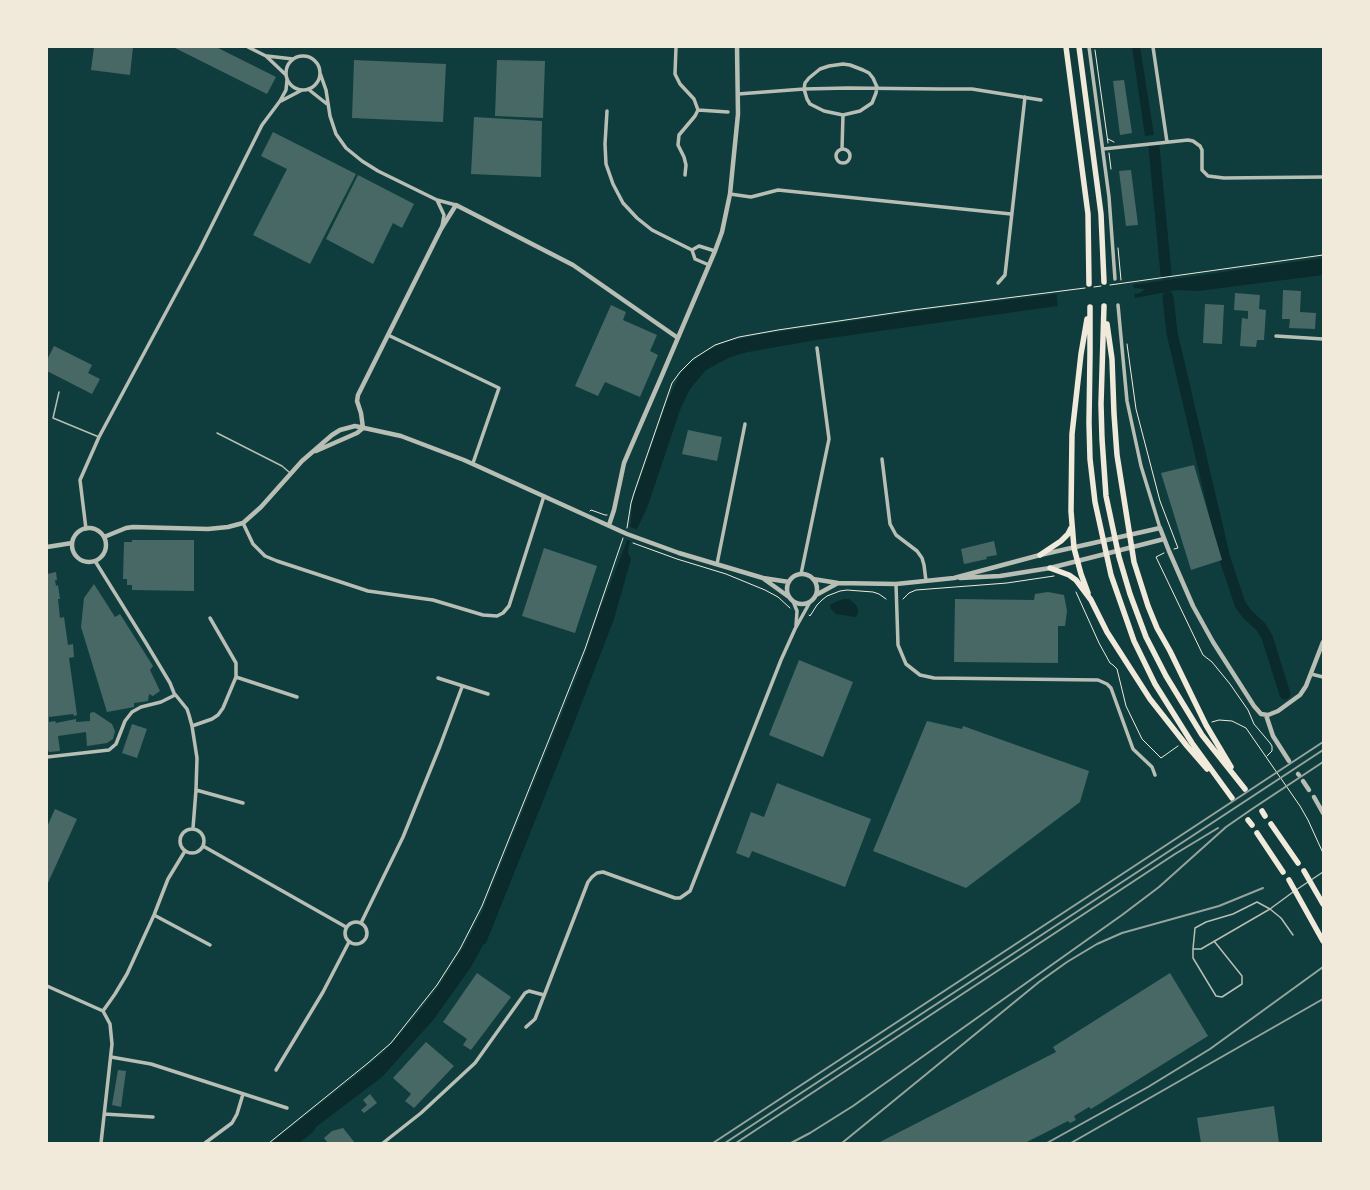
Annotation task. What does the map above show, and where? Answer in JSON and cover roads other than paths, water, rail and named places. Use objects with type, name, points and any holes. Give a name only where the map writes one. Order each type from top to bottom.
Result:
[{"type":"highway","points":[[1066,47],[1088,214],[1089,284]]},
{"type":"highway","points":[[1079,47],[1101,214],[1104,282]]},
{"type":"highway","points":[[1090,307],[1088,423],[1090,459],[1097,517],[1111,575],[1134,641],[1155,684],[1192,743],[1232,798],[1187,746],[1150,699],[1107,632],[1091,600],[1077,561],[1072,526],[1072,434],[1081,354],[1090,307]]},
{"type":"highway","points":[[1104,308],[1112,359],[1117,455],[1131,547],[1134,562],[1148,606],[1157,628],[1170,651],[1206,725],[1245,789],[1202,735],[1166,676],[1144,630],[1121,564],[1106,496],[1102,439],[1101,404],[1104,308]]},
{"type":"highway","points":[[1040,555],[1062,540],[1068,534],[1072,526]]},
{"type":"highway","points":[[1050,568],[1074,578],[1091,600]]},
{"type":"highway","points":[[1248,820],[1252,825]]},
{"type":"highway","points":[[1271,824],[1298,863]]},
{"type":"highway","points":[[1257,833],[1283,872]]},
{"type":"highway","points":[[1304,871],[1323,904]]},
{"type":"highway","points":[[1289,880],[1323,941]]},
{"type":"highway","points":[[1313,886],[1323,901]]},
{"type":"street","points":[[248,47],[266,56],[286,75]]},
{"type":"street","points":[[676,47],[675,74],[680,84],[694,99],[698,110],[696,116],[680,135],[678,145],[686,165],[685,175]]},
{"type":"street","points":[[609,525],[614,510],[624,463],[709,266],[722,232],[730,194],[738,114],[737,47]]},
{"type":"street","points":[[1089,47],[1109,197],[1115,279]]},
{"type":"street","points":[[1152,47],[1167,142]]},
{"type":"street","points":[[266,56],[293,59]]},
{"type":"street","points":[[86,529],[80,480],[99,437],[200,249],[262,125],[280,101],[286,90],[288,64],[298,56],[312,58],[319,66],[336,134],[346,148],[362,161],[437,200],[456,206],[573,265],[678,338]]},
{"type":"street","points":[[843,64],[856,67],[869,73],[876,82],[877,87],[875,98],[867,107],[860,111],[843,115],[824,111],[810,104],[804,89],[805,83],[813,73],[828,66],[843,64]]},
{"type":"street","points":[[280,101],[292,94],[315,85],[320,73]]},
{"type":"street","points":[[287,80],[292,86],[302,90]]},
{"type":"street","points":[[738,94],[804,89],[877,87],[972,89],[1041,100]]},
{"type":"street","points":[[308,89],[328,104]]},
{"type":"street","points":[[998,283],[1005,275],[1025,97]]},
{"type":"street","points":[[698,110],[728,112]]},
{"type":"street","points":[[607,111],[605,144],[606,164],[622,203],[652,230],[692,250],[695,259],[709,266]]},
{"type":"street","points":[[842,149],[843,115]]},
{"type":"street","points":[[1103,149],[1188,140],[1198,143],[1202,150],[1202,170],[1208,176],[1224,178],[1323,177]]},
{"type":"street","points":[[842,149],[848,151],[850,155],[849,160],[844,163],[838,162],[836,158],[837,152],[842,149]]},
{"type":"street","points":[[730,194],[751,197],[778,190],[1011,214]]},
{"type":"street","points":[[437,200],[444,214],[441,229]]},
{"type":"street","points":[[363,428],[361,413],[357,401],[358,395],[441,229],[456,206]]},
{"type":"street","points":[[692,250],[700,246],[715,251]]},
{"type":"street","points":[[1118,305],[1127,400],[1141,466],[1160,528],[1193,606],[1213,642],[1258,711],[1266,715],[1278,711],[1300,695],[1306,686],[1323,642]]},
{"type":"street","points":[[388,335],[499,388],[473,463]]},
{"type":"street","points":[[1276,336],[1323,339]]},
{"type":"street","points":[[801,574],[829,439],[817,348]]},
{"type":"street","points":[[717,564],[745,424]]},
{"type":"street","points":[[104,537],[126,528],[133,527],[208,529],[228,528],[243,523],[261,507],[290,473],[332,434],[355,426],[401,436],[473,463],[637,538],[679,553],[763,578],[789,582]]},
{"type":"street","points":[[315,451],[356,433],[363,428]]},
{"type":"street","points":[[882,459],[890,524],[896,535],[917,551],[922,558],[926,581]]},
{"type":"street","points":[[243,523],[253,544],[265,556],[277,561],[368,591],[433,600],[482,615],[497,616],[503,613],[509,606],[544,496]]},
{"type":"street","points":[[954,578],[1040,555],[1160,528]]},
{"type":"street","points":[[86,529],[96,530],[104,537],[105,551],[95,561],[88,562],[80,559],[74,552],[72,543],[75,536],[79,532],[86,529]]},
{"type":"street","points":[[795,629],[797,611],[791,599],[788,588],[789,582],[801,574],[813,579],[838,583],[896,584],[954,578],[1000,576],[1050,568],[1164,539]]},
{"type":"street","points":[[47,547],[72,543]]},
{"type":"street","points":[[95,561],[170,683],[175,695],[187,709],[192,726],[197,758],[193,828]]},
{"type":"street","points":[[763,578],[791,599],[801,604],[810,602]]},
{"type":"street","points":[[813,579],[817,586],[816,595]]},
{"type":"street","points":[[526,1027],[535,1019],[588,882],[592,876],[603,872],[675,898],[680,898],[690,891],[795,629],[810,602],[816,595],[838,583]]},
{"type":"street","points":[[896,584],[898,645],[906,664],[920,675],[934,678],[1098,680],[1107,684],[1110,688],[1133,749],[1152,767],[1155,775]]},
{"type":"street","points":[[192,726],[212,719],[218,715],[223,708],[236,677],[236,663],[210,618]]},
{"type":"street","points":[[1311,674],[1323,677]]},
{"type":"street","points":[[236,677],[297,697]]},
{"type":"street","points":[[438,678],[462,687],[488,694]]},
{"type":"street","points":[[361,923],[403,838],[462,687]]},
{"type":"street","points":[[47,757],[109,750],[116,744],[124,721],[132,712],[141,707],[161,702],[175,695]]},
{"type":"street","points":[[1266,715],[1273,736],[1290,761]]},
{"type":"street","points":[[1303,781],[1309,790]]},
{"type":"street","points":[[196,790],[242,802]]},
{"type":"street","points":[[1314,797],[1323,813]]},
{"type":"street","points":[[193,828],[203,835],[204,841],[203,846],[199,851],[190,853],[184,851],[180,843],[180,838],[186,830],[193,828]]},
{"type":"street","points":[[203,846],[346,927]]},
{"type":"street","points":[[103,1011],[127,974],[154,915],[168,879],[184,851]]},
{"type":"street","points":[[154,915],[210,945]]},
{"type":"street","points":[[351,923],[361,923],[367,931],[366,938],[356,944],[349,942],[345,933],[346,927],[351,923]]},
{"type":"street","points":[[276,1070],[323,992],[349,942]]},
{"type":"street","points":[[47,986],[103,1011],[110,1024],[112,1034],[111,1057],[101,1143]]},
{"type":"street","points":[[383,1143],[421,1113],[469,1069],[525,993],[529,991],[544,996]]},
{"type":"street","points":[[111,1057],[151,1064],[287,1108]]},
{"type":"street","points":[[205,1143],[232,1123],[244,1094]]},
{"type":"street","points":[[104,1114],[153,1117]]},
{"type":"lane","points":[[1136,140],[1137,146]]},
{"type":"lane","points":[[59,392],[52,418],[99,437]]},
{"type":"lane","points":[[217,433],[282,466],[290,473]]},
{"type":"lane","points":[[1193,949],[1201,949],[1270,909],[1323,872]]},
{"type":"lane","points":[[1214,941],[1242,976],[1242,984],[1222,997],[1216,996],[1193,958],[1195,928],[1206,922],[1233,914],[1257,902],[1270,909],[1281,918],[1292,935]]},
{"type":"water","points":[[1132,47],[1140,47],[1154,135],[1145,136]]},
{"type":"water","points":[[1323,258],[1323,275],[1198,291],[1177,290],[1135,298],[1057,306],[816,340],[748,352],[730,357],[706,370],[690,389],[680,410],[647,508],[629,545],[628,553],[631,559],[614,619],[486,943],[483,945],[471,967],[434,1019],[382,1077],[316,1127],[313,1132],[299,1143],[271,1143],[385,1051],[415,1017],[439,986],[463,948],[482,912],[579,672],[599,613],[626,543],[631,523],[632,503],[668,399],[681,373],[691,363],[705,352],[726,342],[764,334],[935,309],[1138,284]],"holes":[[[1134,288],[1145,289],[1140,293],[1134,294],[1063,302],[1059,298]]]},
{"type":"water","points":[[843,599],[849,599],[856,605],[858,614],[855,617],[836,614],[830,608],[830,605]]},
{"type":"waterway","points":[[1154,147],[1166,274]]},
{"type":"waterway","points":[[1168,297],[1172,333],[1225,559],[1240,604],[1247,614],[1261,627],[1267,637],[1285,694]]},
{"type":"railway","points":[[713,1143],[1323,742]]},
{"type":"railway","points":[[725,1143],[1323,750]]},
{"type":"railway","points":[[791,1143],[853,1106],[1122,915],[1159,887],[1226,827],[1323,762]]},
{"type":"railway","points":[[736,1143],[1175,854],[1218,828]]},
{"type":"railway","points":[[842,1143],[1039,982],[1067,962],[1097,944],[1122,933],[1219,906],[1263,888]]},
{"type":"railway","points":[[1047,1143],[1148,1087],[1210,1049],[1323,967]]},
{"type":"railway","points":[[1071,1143],[1323,999]]}]
